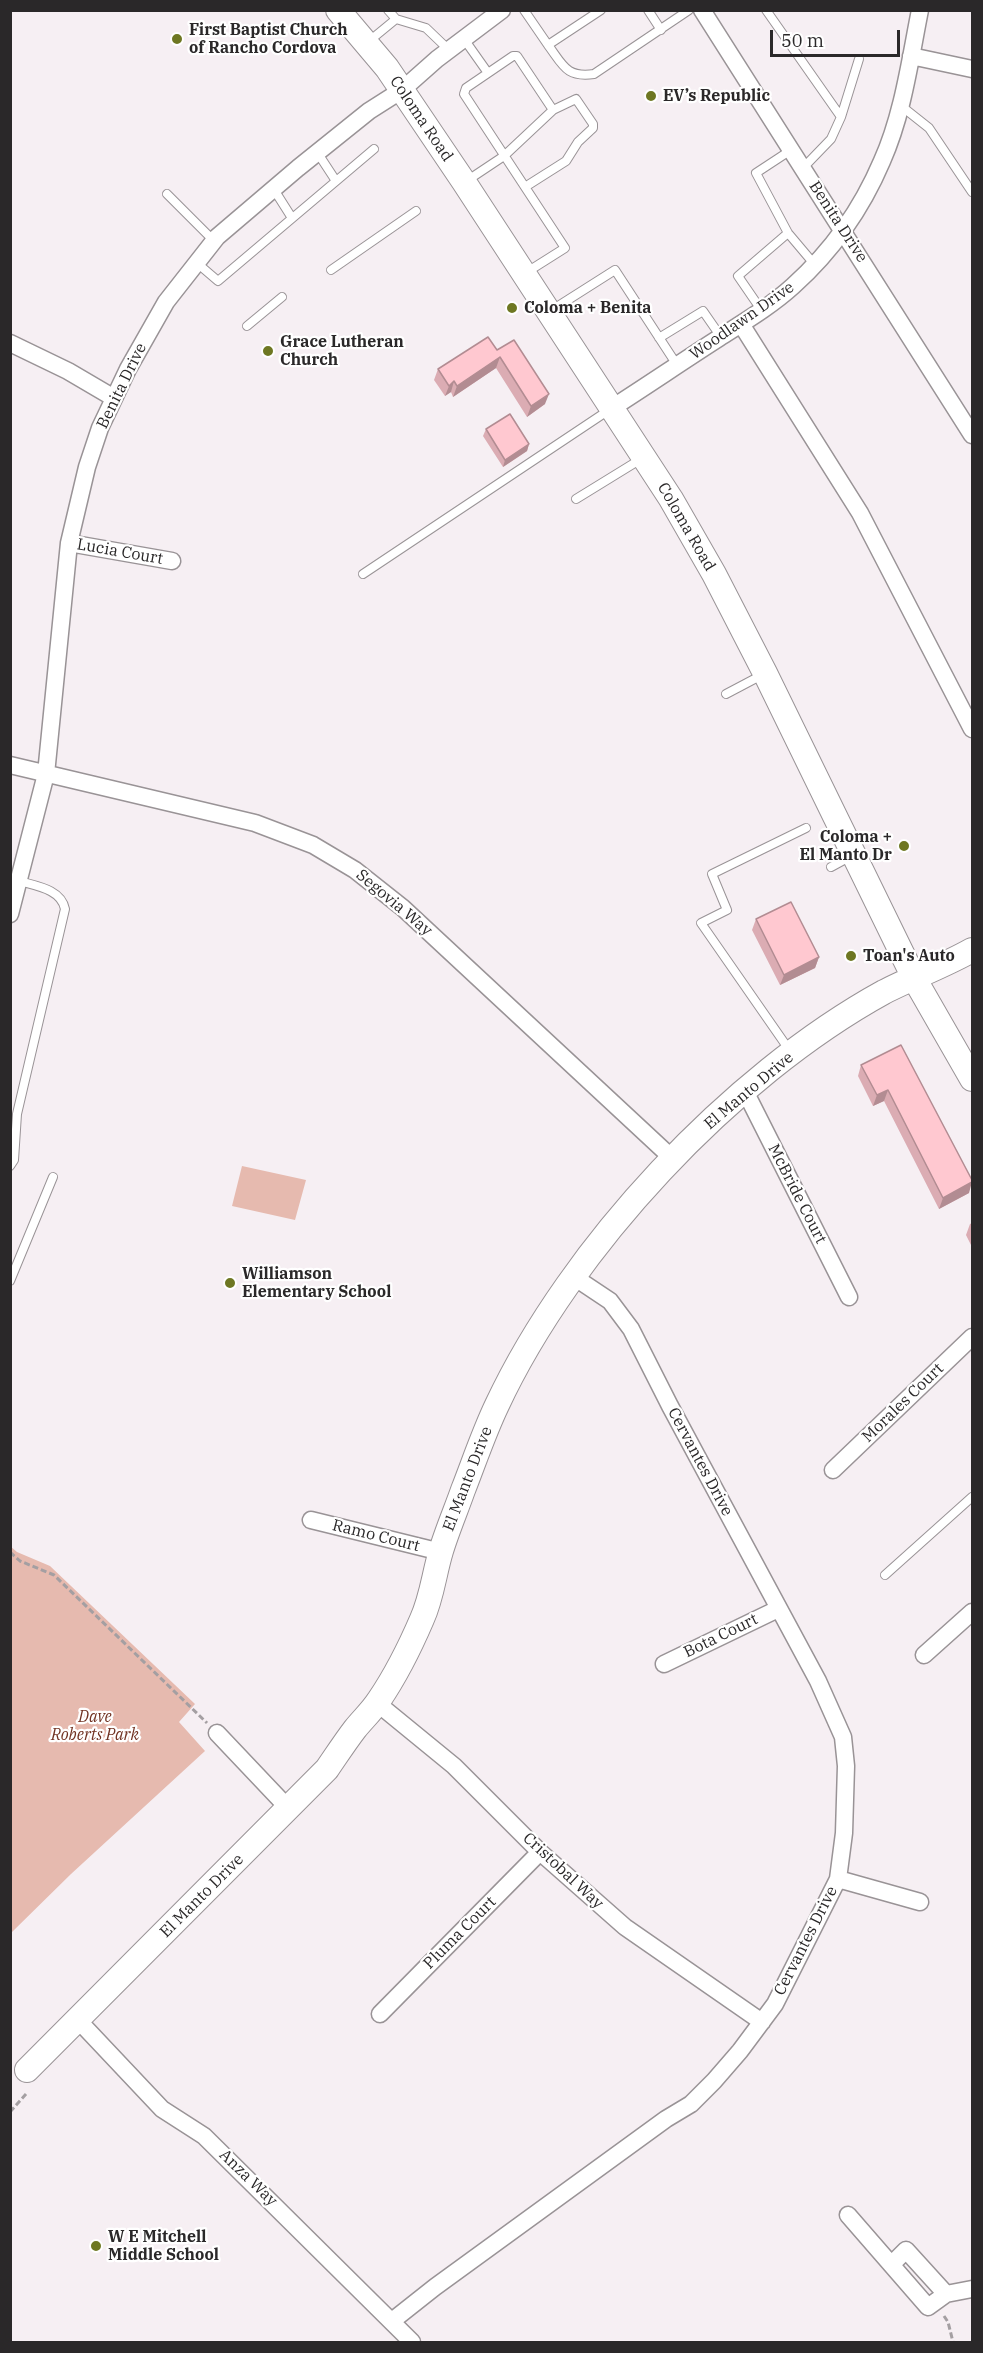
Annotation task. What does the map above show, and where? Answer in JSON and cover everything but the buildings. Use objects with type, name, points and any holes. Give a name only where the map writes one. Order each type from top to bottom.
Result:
[{"type":"street","name":"Coloma Road","points":[[338,10],[367,43],[402,90],[464,182],[644,457],[714,574],[914,978],[972,1079]]},
{"type":"street","name":"Benita Drive","points":[[10,914],[46,774],[69,543],[87,467],[100,428],[114,398],[166,302],[214,241],[273,188],[369,111],[402,90],[449,50],[502,10]]},
{"type":"street","name":"Benita Drive","points":[[702,10],[972,435]]},
{"type":"street","name":"Woodlawn Drive","points":[[612,408],[762,310],[815,265],[843,231],[883,160],[899,105],[920,10]]},
{"type":"street","points":[[911,56],[972,69]]},
{"type":"street","points":[[741,324],[861,513],[972,729]]},
{"type":"street","points":[[10,342],[68,371],[114,398]]},
{"type":"street","name":"Lucia Court","points":[[69,543],[172,561]]},
{"type":"street","name":"Segovia Way","points":[[10,765],[271,828],[313,845],[355,870],[403,908],[672,1158]]},
{"type":"street","name":"El Manto Drive","points":[[27,2082],[78,2020],[327,1769],[354,1730],[377,1703],[404,1660],[424,1616],[441,1552],[480,1446],[519,1359],[574,1277],[626,1211],[672,1158],[745,1092],[792,1054],[875,998],[972,950]]},
{"type":"street","name":"McBride Court","points":[[745,1092],[849,1297]]},
{"type":"street","name":"Cervantes Drive","points":[[392,2321],[409,2306],[550,2203],[666,2119],[691,2104],[714,2081],[775,2004],[838,1879],[844,1833],[846,1766],[843,1737],[818,1681],[631,1329],[610,1301],[574,1277]]},
{"type":"street","name":"Morales Court","points":[[833,1470],[972,1337]]},
{"type":"street","name":"Ramo Court","points":[[311,1520],[441,1552]]},
{"type":"street","name":"Bota Court","points":[[664,1664],[778,1609]]},
{"type":"street","points":[[924,1655],[972,1611]]},
{"type":"street","name":"Cristobal Way","points":[[377,1703],[454,1766],[540,1852],[625,1927],[762,2022]]},
{"type":"street","points":[[217,1733],[289,1809]]},
{"type":"street","name":"Pluma Court","points":[[381,2014],[540,1852]]},
{"type":"street","points":[[838,1879],[920,1902]]},
{"type":"street","name":"Anza Way","points":[[78,2020],[162,2109],[204,2136],[412,2343]]},
{"type":"street","points":[[848,2215],[892,2264],[906,2250],[940,2298],[972,2289]]},
{"type":"lane","points":[[388,10],[396,19],[426,28],[449,50]]},
{"type":"lane","points":[[524,10],[568,72],[581,76],[594,74],[689,10]]},
{"type":"lane","points":[[548,45],[601,10]]},
{"type":"lane","points":[[648,10],[661,30]]},
{"type":"lane","points":[[766,10],[841,117]]},
{"type":"lane","points":[[367,43],[396,19]]},
{"type":"lane","points":[[464,39],[488,73]]},
{"type":"lane","points":[[524,274],[565,248],[464,94],[466,88],[513,56],[517,56],[553,110]]},
{"type":"lane","points":[[803,168],[831,139],[841,117],[859,59]]},
{"type":"lane","points":[[464,182],[504,156],[553,110],[576,99],[593,124],[593,128],[578,142],[566,161],[525,187]]},
{"type":"lane","points":[[899,105],[929,128],[972,192]]},
{"type":"lane","points":[[197,263],[218,281],[375,149]]},
{"type":"lane","points":[[791,150],[756,173],[788,233],[815,265]]},
{"type":"lane","points":[[317,152],[336,181]]},
{"type":"lane","points":[[273,188],[292,218]]},
{"type":"lane","points":[[166,194],[214,241]]},
{"type":"lane","points":[[331,270],[416,211]]},
{"type":"lane","points":[[762,310],[738,276],[788,233]]},
{"type":"lane","points":[[549,312],[615,270],[677,365]]},
{"type":"lane","points":[[247,326],[282,297]]},
{"type":"lane","points":[[659,338],[703,310],[721,337]]},
{"type":"lane","points":[[363,574],[612,408]]},
{"type":"lane","points":[[576,499],[644,457]]},
{"type":"lane","points":[[726,694],[765,673]]},
{"type":"lane","points":[[792,1054],[701,923],[727,910],[712,874],[806,828]]},
{"type":"lane","points":[[831,867],[854,855]]},
{"type":"lane","points":[[12,1161],[14,1116],[65,909],[62,899],[56,894],[19,881]]},
{"type":"lane","points":[[10,1281],[53,1177]]},
{"type":"lane","points":[[885,1575],[972,1497]]},
{"type":"path","points":[[10,1552],[20,1561],[54,1575],[217,1733]]},
{"type":"path","points":[[10,2112],[27,2082]]},
{"type":"path","points":[[940,2298],[952,2343]]},
{"type":"green space","points":[[242,1166],[306,1180],[295,1220],[232,1206]]},
{"type":"green space","name":"Dave Roberts Park","points":[[10,1546],[17,1552],[50,1566],[195,1704],[179,1722],[205,1751],[71,1874],[11,1933]]},
{"type":"place","name":"First Baptist Church of Rancho Cordova","points":[[177,39]]},
{"type":"place","name":"EV’s Republic","points":[[651,96]]},
{"type":"place","name":"Coloma + Benita","points":[[512,308]]},
{"type":"place","name":"Grace Lutheran Church","points":[[268,351]]},
{"type":"place","name":"Coloma + El Manto Dr","points":[[904,846]]},
{"type":"place","name":"Toan's Auto","points":[[851,956]]},
{"type":"place","name":"Williamson Elementary School","points":[[230,1283]]},
{"type":"place","name":"W E Mitchell Middle School","points":[[96,2246]]}]
